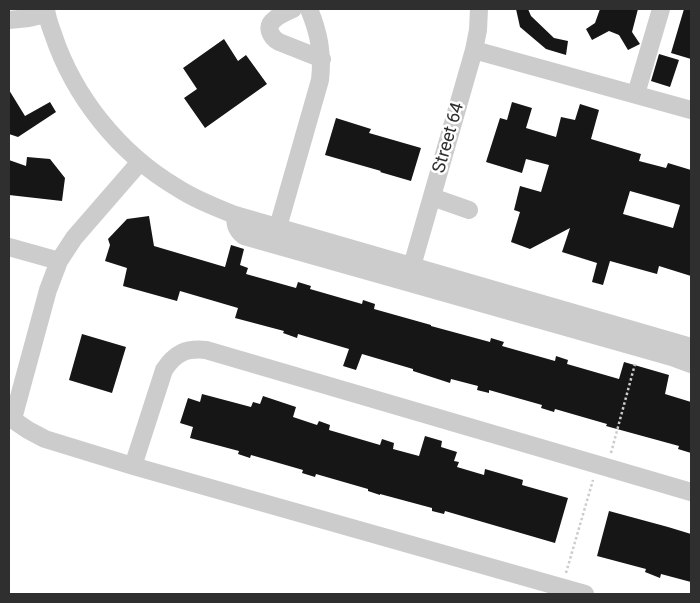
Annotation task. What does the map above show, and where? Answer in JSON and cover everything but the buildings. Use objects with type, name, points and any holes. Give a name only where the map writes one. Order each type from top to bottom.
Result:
[{"type":"street","points":[[293,9],[273,20],[269,27],[272,38],[322,59]]},
{"type":"street","points":[[278,227],[320,75],[322,59],[319,37],[309,9]]},
{"type":"street","name":"Street 64","points":[[412,266],[474,50],[478,30],[479,9]]},
{"type":"street","points":[[636,94],[661,9]]},
{"type":"street","points":[[9,20],[29,18],[46,11],[63,60],[84,100],[101,122],[140,162],[176,188],[210,205],[235,215],[691,347]]},
{"type":"street","points":[[474,50],[691,110]]},
{"type":"street","points":[[140,162],[74,238],[59,261],[48,290],[11,418],[45,439],[133,466],[585,594]]},
{"type":"street","points":[[432,197],[469,210]]},
{"type":"street","points":[[235,215],[236,228],[250,237],[691,364]]},
{"type":"street","points":[[9,247],[59,261]]},
{"type":"street","points":[[133,466],[164,370],[177,355],[186,350],[196,349],[206,350],[691,492]]},
{"type":"path","points":[[561,588],[603,466],[640,348]]}]
